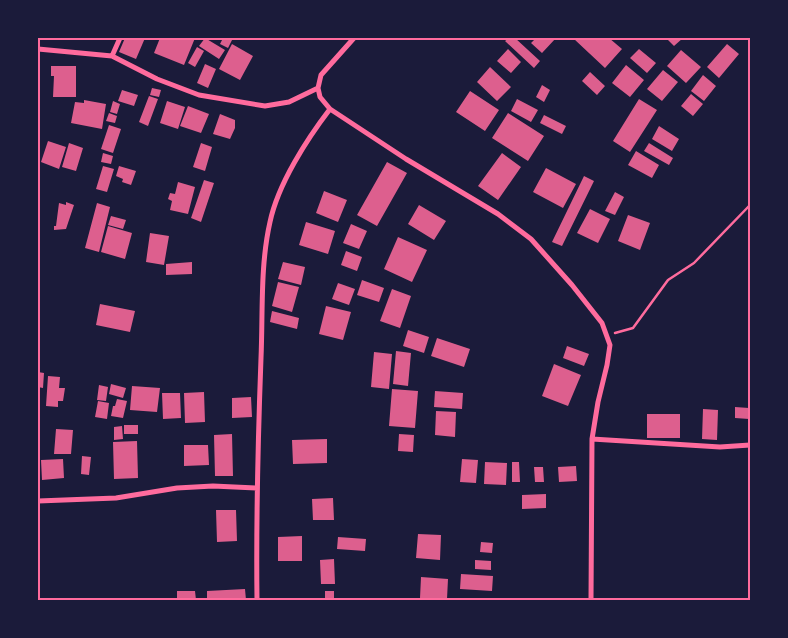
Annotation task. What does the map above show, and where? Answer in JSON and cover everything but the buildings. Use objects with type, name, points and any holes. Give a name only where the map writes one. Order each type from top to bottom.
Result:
[{"type":"street","points":[[112,56],[120,38]]},
{"type":"street","points":[[354,38],[322,75],[318,88],[320,97],[330,109],[406,159],[498,214],[532,239],[602,323],[610,345],[592,439],[591,600]]},
{"type":"street","points":[[38,49],[112,56],[157,79],[199,95],[265,106],[289,102],[318,88]]},
{"type":"street","points":[[257,600],[257,488],[264,275],[270,222],[274,206],[291,170],[307,141],[330,109]]},
{"type":"street","points":[[592,439],[720,447],[750,445]]},
{"type":"street","points":[[38,501],[116,498],[177,488],[213,486],[257,488]]},
{"type":"path","points":[[607,335],[633,328],[668,280],[694,263],[750,204]]}]
